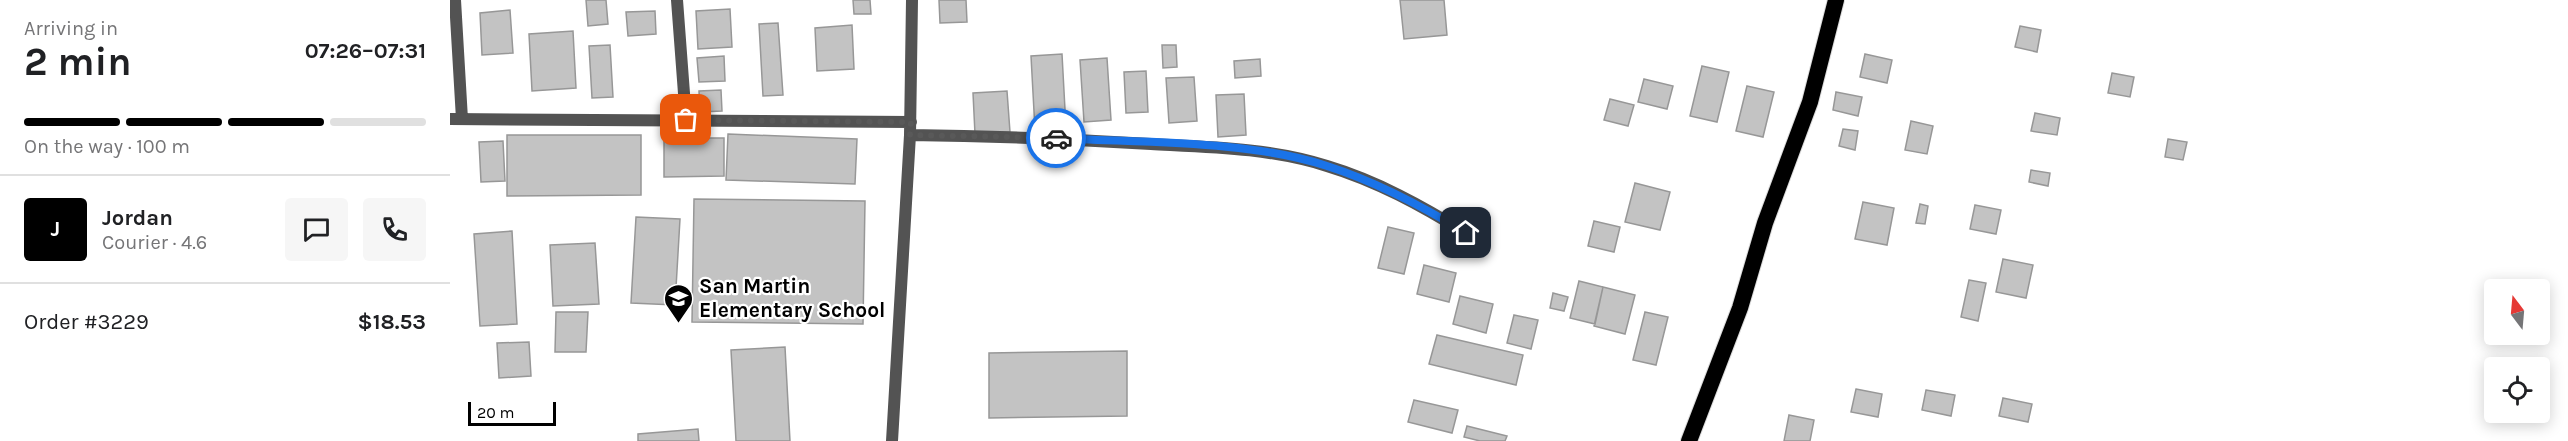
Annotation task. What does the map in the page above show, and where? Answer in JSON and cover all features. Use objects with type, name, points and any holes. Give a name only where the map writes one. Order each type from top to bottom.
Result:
[{"type":"highway","points":[[1689,441],[1740,308],[1765,223],[1810,102],[1836,0]]},
{"type":"street","points":[[455,0],[456,119],[911,122]]},
{"type":"street","points":[[677,0],[686,120]]},
{"type":"street","points":[[892,441],[911,122],[912,0]]},
{"type":"street","points":[[910,135],[1019,136],[1209,147],[1277,154],[1327,166],[1414,201],[1466,233]]},
{"type":"building","points":[[586,0],[606,0],[608,24],[588,26]]},
{"type":"building","points":[[853,0],[870,0],[871,14],[854,14]]},
{"type":"building","points":[[939,0],[966,0],[967,22],[940,23]]},
{"type":"building","points":[[1400,0],[1444,0],[1447,35],[1404,39]]},
{"type":"building","points":[[730,9],[732,47],[698,49],[696,11]]},
{"type":"building","points":[[510,10],[513,53],[482,55],[480,13]]},
{"type":"building","points":[[655,11],[656,34],[628,36],[626,12]]},
{"type":"building","points":[[778,23],[783,95],[763,96],[759,24]]},
{"type":"building","points":[[852,25],[854,69],[817,71],[815,28]]},
{"type":"building","points":[[2020,26],[2041,30],[2037,52],[2015,47]]},
{"type":"building","points":[[573,31],[576,88],[532,91],[529,34]]},
{"type":"building","points":[[610,45],[613,97],[592,98],[589,46]]},
{"type":"building","points":[[1162,45],[1176,45],[1177,67],[1163,68]]},
{"type":"building","points":[[1062,54],[1066,128],[1035,130],[1031,56]]},
{"type":"building","points":[[1865,54],[1892,60],[1887,83],[1860,77]]},
{"type":"building","points":[[724,56],[725,81],[699,82],[697,58]]},
{"type":"building","points":[[1107,58],[1111,120],[1084,122],[1080,60]]},
{"type":"building","points":[[1260,59],[1261,76],[1235,78],[1234,61]]},
{"type":"building","points":[[1702,66],[1729,72],[1717,122],[1690,116]]},
{"type":"building","points":[[1146,71],[1148,112],[1126,113],[1124,72]]},
{"type":"building","points":[[2112,73],[2134,77],[2130,97],[2108,93]]},
{"type":"building","points":[[1194,77],[1197,121],[1169,123],[1166,78]]},
{"type":"building","points":[[1644,79],[1673,86],[1667,109],[1638,102]]},
{"type":"building","points":[[1747,86],[1774,92],[1763,137],[1736,131]]},
{"type":"building","points":[[721,90],[722,111],[700,112],[699,91]]},
{"type":"building","points":[[1007,91],[1010,132],[975,134],[973,93]]},
{"type":"building","points":[[1836,92],[1862,97],[1858,116],[1833,110]]},
{"type":"building","points":[[1244,94],[1246,135],[1218,137],[1216,95]]},
{"type":"building","points":[[1610,99],[1634,105],[1628,126],[1604,120]]},
{"type":"building","points":[[2035,113],[2060,118],[2057,135],[2031,131]]},
{"type":"building","points":[[1911,121],[1933,126],[1927,154],[1905,150]]},
{"type":"building","points":[[1843,129],[1858,131],[1855,150],[1839,146]]},
{"type":"building","points":[[728,134],[857,139],[855,184],[726,180]]},
{"type":"building","points":[[507,135],[641,135],[641,195],[507,196]]},
{"type":"building","points":[[664,138],[724,138],[724,176],[664,177]]},
{"type":"building","points":[[2168,139],[2187,142],[2183,160],[2165,157]]},
{"type":"building","points":[[503,141],[505,181],[481,182],[479,142]]},
{"type":"building","points":[[2031,170],[2050,173],[2048,186],[2029,182]]},
{"type":"building","points":[[1635,183],[1670,192],[1660,230],[1625,222]]},
{"type":"building","points":[[694,199],[865,201],[863,324],[692,322]]},
{"type":"building","points":[[1863,202],[1894,208],[1887,245],[1855,239]]},
{"type":"building","points":[[1920,204],[1928,206],[1925,224],[1916,223]]},
{"type":"building","points":[[1975,205],[2001,210],[1996,234],[1970,229]]},
{"type":"building","points":[[636,217],[680,219],[675,305],[631,303]]},
{"type":"building","points":[[1594,221],[1620,227],[1614,252],[1588,246]]},
{"type":"building","points":[[1388,227],[1414,233],[1404,274],[1378,268]]},
{"type":"building","points":[[512,231],[517,324],[480,326],[474,234]]},
{"type":"building","points":[[595,243],[599,304],[553,306],[550,245]]},
{"type":"building","points":[[2003,259],[2033,265],[2026,298],[1996,292]]},
{"type":"building","points":[[1424,265],[1456,273],[1449,302],[1417,294]]},
{"type":"building","points":[[1969,280],[1986,283],[1978,321],[1961,317]]},
{"type":"building","points":[[1579,281],[1603,287],[1595,324],[1570,318]]},
{"type":"building","points":[[1603,287],[1635,295],[1625,334],[1594,326]]},
{"type":"building","points":[[1553,293],[1568,297],[1564,311],[1550,308]]},
{"type":"building","points":[[1460,296],[1493,304],[1486,333],[1453,324]]},
{"type":"building","points":[[556,312],[588,312],[586,352],[555,352]]},
{"type":"building","points":[[1645,312],[1668,317],[1656,365],[1633,360]]},
{"type":"building","points":[[1514,315],[1538,320],[1531,349],[1507,343]]},
{"type":"building","points":[[1437,335],[1523,355],[1516,385],[1429,364]]},
{"type":"building","points":[[529,342],[531,376],[499,378],[497,343]]},
{"type":"building","points":[[785,347],[790,441],[736,441],[731,350]]},
{"type":"building","points":[[1127,351],[1127,416],[989,418],[989,353]]},
{"type":"building","points":[[1856,389],[1882,394],[1878,417],[1851,412]]},
{"type":"building","points":[[1926,390],[1955,395],[1951,416],[1922,410]]},
{"type":"building","points":[[2003,398],[2032,404],[2028,422],[1999,416]]},
{"type":"building","points":[[1414,400],[1458,410],[1452,433],[1408,422]]},
{"type":"building","points":[[1789,415],[1814,420],[1810,441],[1784,441]]},
{"type":"building","points":[[1467,426],[1507,436],[1505,441],[1480,441],[1464,437]]},
{"type":"building","points":[[698,429],[699,441],[638,441],[638,434]]},
{"type":"way so far","points":[[686,120],[911,122],[910,135],[1056,138]]},
{"type":"place","name":"San Martin Elementary School","points":[[678,324]]},
{"type":"route","points":[[1056,138],[1209,147],[1277,154],[1327,166],[1414,201],[1466,233]]}]
